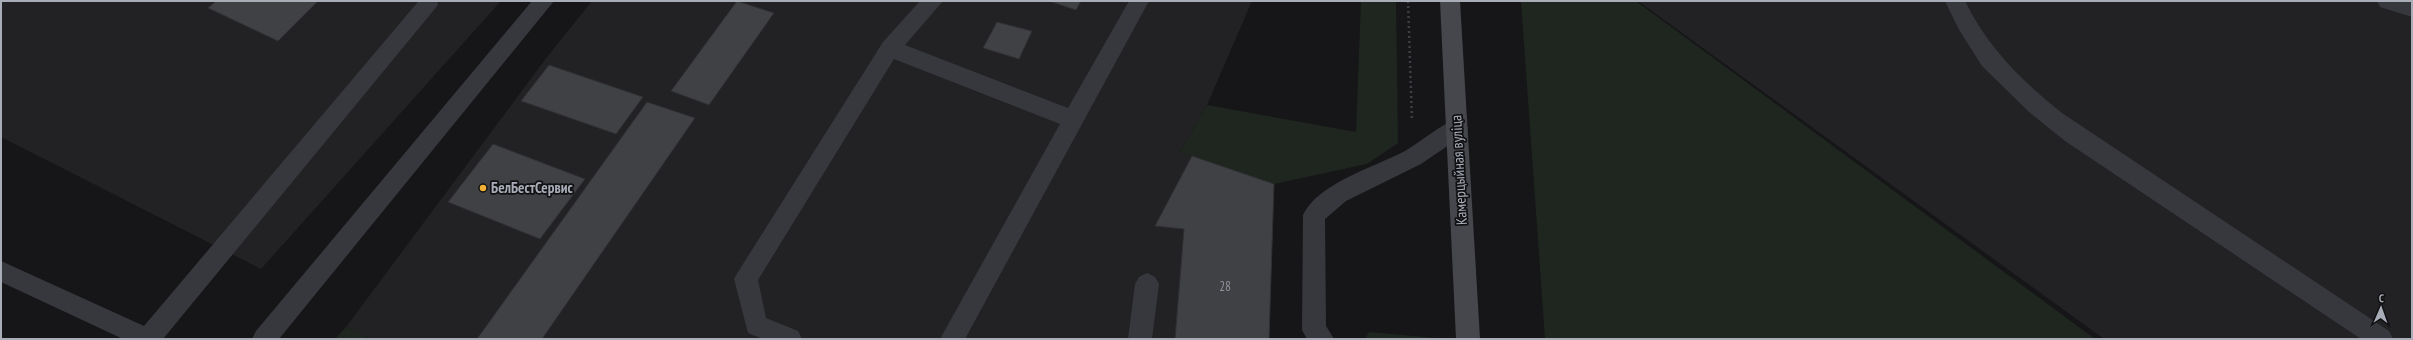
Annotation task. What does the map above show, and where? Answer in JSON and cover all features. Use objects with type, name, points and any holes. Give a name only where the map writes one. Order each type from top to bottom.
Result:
[{"type":"main road","name":"Камерцыйная вуліца","points":[[1450,1],[1468,339]]},
{"type":"lane","points":[[1,271],[148,339],[428,5],[427,1]]},
{"type":"lane","points":[[264,339],[544,1]]},
{"type":"lane","points":[[790,339],[756,325],[746,279],[890,48],[933,1]]},
{"type":"lane","points":[[952,339],[1139,1]]},
{"type":"lane","points":[[1955,1],[1964,22],[1979,47],[2002,75],[2033,105],[2073,134],[2381,339]]},
{"type":"lane","points":[[2387,1],[2412,9]]},
{"type":"lane","points":[[890,48],[1074,120]]},
{"type":"lane","points":[[1322,339],[1314,330],[1314,215],[1338,194],[1413,157],[1457,128]]},
{"type":"lane","points":[[1140,339],[1147,284]]},
{"type":"path","points":[[1408,1],[1413,157]]},
{"type":"shaded area","points":[[1,1],[501,1],[261,269],[1,137]]},
{"type":"shaded area","points":[[592,1],[1252,1],[1207,105],[1180,152],[1274,184],[1269,339],[370,339],[346,327],[547,57]]},
{"type":"shaded area","points":[[1361,1],[1396,1],[1398,143],[1367,164],[1274,184],[1180,152],[1207,105],[1356,132]]},
{"type":"shaded area","points":[[1521,1],[1636,1],[2095,339],[1545,339]]},
{"type":"shaded area","points":[[1638,1],[2412,1],[2412,339],[2104,339]]},
{"type":"shaded area","points":[[346,327],[370,339],[335,339]]},
{"type":"shaded area","points":[[1369,332],[1436,338],[1436,339],[1365,339]]},
{"type":"building","points":[[216,1],[318,1],[278,41],[208,8]]},
{"type":"building","points":[[737,1],[774,13],[709,105],[671,91]]},
{"type":"building","points":[[1049,1],[1081,1],[1076,10]]},
{"type":"building","points":[[997,22],[1032,31],[1019,59],[983,48]]},
{"type":"building","points":[[549,65],[643,97],[616,134],[521,101]]},
{"type":"building","points":[[647,102],[695,118],[542,339],[477,339]]},
{"type":"building","points":[[493,144],[585,179],[540,239],[448,202]]},
{"type":"building","points":[[1192,156],[1274,184],[1269,339],[1175,339],[1184,229],[1155,226]]},
{"type":"place","name":"БелБестСервис","points":[[483,188]]}]
